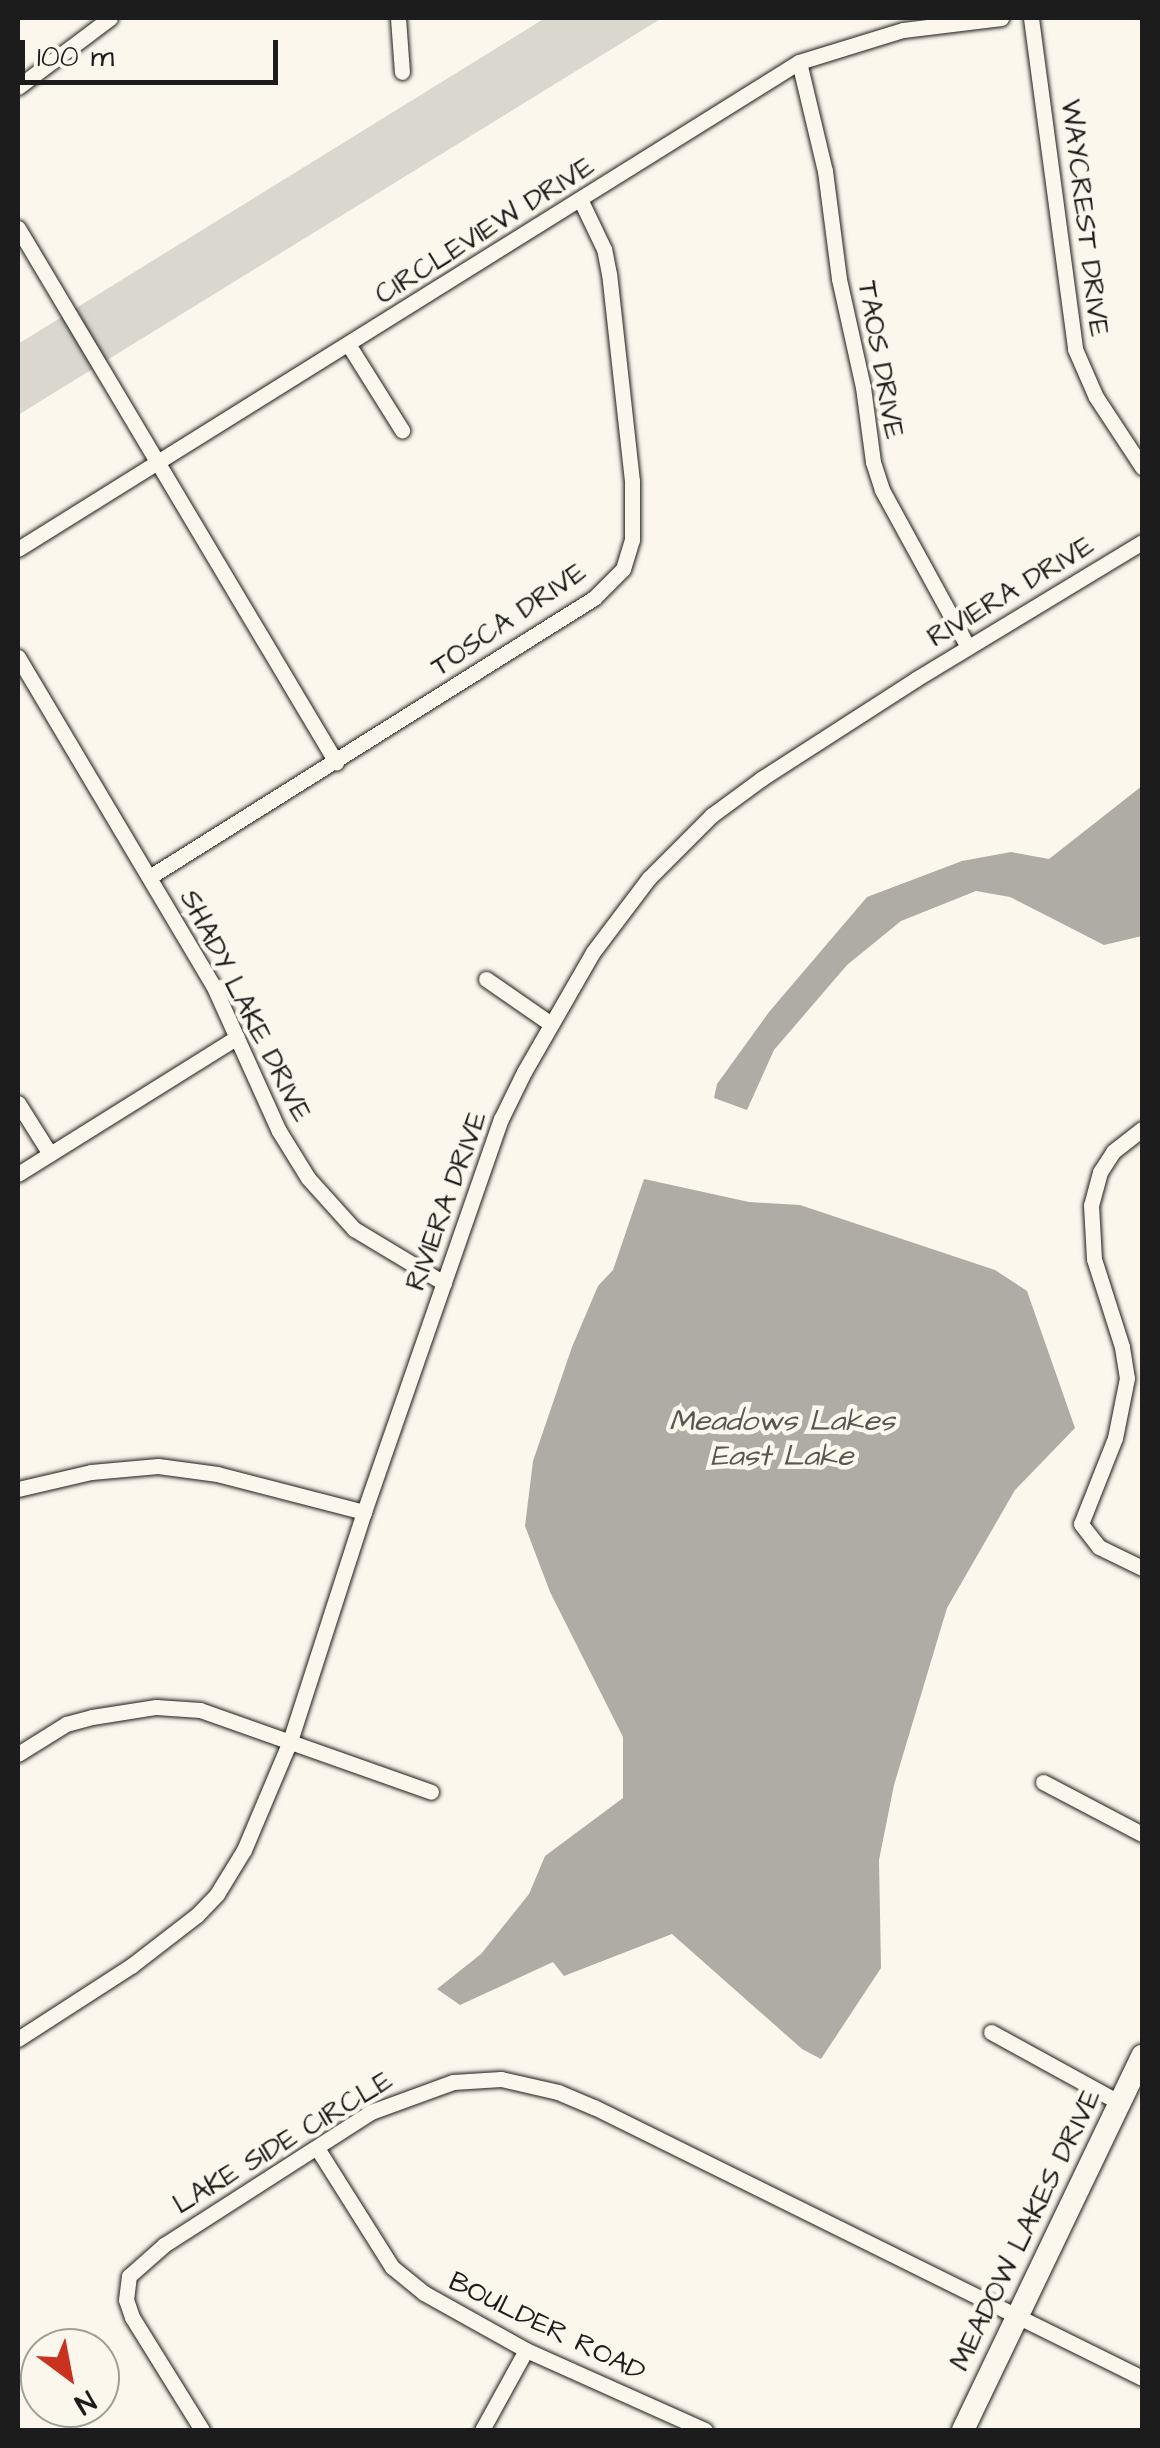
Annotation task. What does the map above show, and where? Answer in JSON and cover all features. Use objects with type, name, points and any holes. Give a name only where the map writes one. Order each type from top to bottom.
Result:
[{"type":"street","points":[[18,87],[110,18]]},
{"type":"street","points":[[398,18],[402,72]]},
{"type":"street","name":"CIRCLEVIEW DRIVE","points":[[18,550],[799,62],[902,30],[1002,18]]},
{"type":"street","name":"WAYCREST DRIVE","points":[[1031,18],[1075,349],[1096,397],[1142,467]]},
{"type":"street","name":"TAOS DRIVE","points":[[799,62],[825,172],[839,279],[863,387],[873,462],[882,490],[968,647]]},
{"type":"street","name":"TOSCA DRIVE","points":[[151,876],[594,598],[623,568],[632,540],[632,482],[609,274],[604,249],[581,201]]},
{"type":"street","points":[[18,228],[336,762]]},
{"type":"street","points":[[348,344],[402,430]]},
{"type":"street","name":"RIVIERA DRIVE","points":[[18,2039],[131,1966],[217,1894],[261,1815],[290,1741],[364,1512],[501,1119],[594,952],[649,878],[712,815],[968,647],[1142,542]]},
{"type":"street","name":"SHADY LAKE DRIVE","points":[[18,656],[214,985],[279,1131],[335,1211],[382,1248],[444,1282]]},
{"type":"street","points":[[486,980],[551,1024]]},
{"type":"street","points":[[18,1174],[236,1037]]},
{"type":"street","points":[[18,1103],[50,1154]]},
{"type":"street","points":[[1142,1128],[1123,1141],[1100,1172],[1091,1205],[1094,1259],[1122,1347],[1127,1378],[1114,1438],[1081,1524],[1099,1547],[1142,1568]]},
{"type":"street","points":[[18,1489],[91,1472],[158,1466],[218,1474],[364,1512]]},
{"type":"street","points":[[18,1754],[66,1724],[156,1707],[200,1710],[431,1792]]},
{"type":"street","points":[[1044,1782],[1142,1834]]},
{"type":"street","points":[[991,2032],[1120,2103]]},
{"type":"street","name":"MEADOW LAKES DRIVE","points":[[963,2430],[1142,2056]]},
{"type":"street","name":"LAKE SIDE CIRCLE","points":[[202,2430],[132,2316],[126,2300],[130,2276],[164,2245],[371,2112],[452,2082],[500,2079],[558,2092],[1142,2378]]},
{"type":"street","name":"BOULDER ROAD","points":[[317,2148],[392,2267],[424,2293],[526,2350],[706,2430]]},
{"type":"street","points":[[482,2430],[526,2350]]},
{"type":"shaded area","points":[[545,18],[662,18],[18,415],[18,344]]},
{"type":"water","points":[[1142,786],[1142,936],[1104,945],[1010,897],[976,891],[901,921],[847,965],[774,1050],[747,1110],[714,1098],[717,1084],[769,1012],[867,897],[962,861],[1011,852],[1049,859]]},
{"type":"water","name":"Meadows Lakes East Lake","points":[[644,1179],[749,1202],[800,1205],[995,1270],[1027,1291],[1075,1428],[1015,1490],[947,1608],[894,1785],[879,1860],[881,1968],[821,2059],[802,2049],[672,1934],[564,1976],[553,1962],[460,2005],[437,1989],[481,1954],[529,1894],[545,1856],[623,1798],[623,1737],[550,1592],[525,1526],[533,1461],[572,1347],[598,1286],[613,1270]]}]
